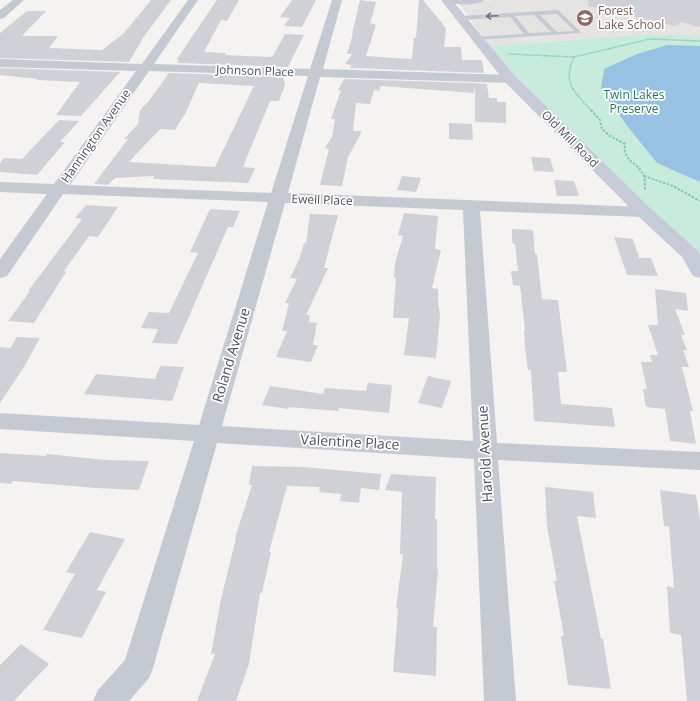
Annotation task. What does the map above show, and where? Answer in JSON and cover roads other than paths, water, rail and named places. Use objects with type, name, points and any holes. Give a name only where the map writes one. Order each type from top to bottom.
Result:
[{"type":"street","points":[[0,16],[19,0]]},
{"type":"street","name":"Hannington Avenue","points":[[0,272],[193,0]]},
{"type":"street","name":"Roland Avenue","points":[[109,701],[138,668],[336,0]]},
{"type":"street","name":"Old Mill Road","points":[[446,0],[510,79],[644,212],[690,254],[700,272]]},
{"type":"street","points":[[451,0],[479,0]]},
{"type":"street","name":"Johnson Place","points":[[0,63],[510,79]]},
{"type":"street","name":"Ewell Place","points":[[0,187],[644,212]]},
{"type":"street","name":"Harold Avenue","points":[[471,206],[500,701]]},
{"type":"street","name":"Valentine Place","points":[[0,421],[485,450],[700,461]]},
{"type":"lane","points":[[461,18],[558,12],[578,32],[476,38]]},
{"type":"lane","points":[[536,14],[555,33]]},
{"type":"lane","points":[[511,15],[528,35]]},
{"type":"water","points":[[667,45],[700,46],[700,182],[657,163],[628,127],[601,89],[604,69],[637,54]]},
{"type":"place","name":"Forest Lake School","points":[[585,18]]},
{"type":"park label","name":"Twin Lakes Preserve","points":[[634,102]]}]
